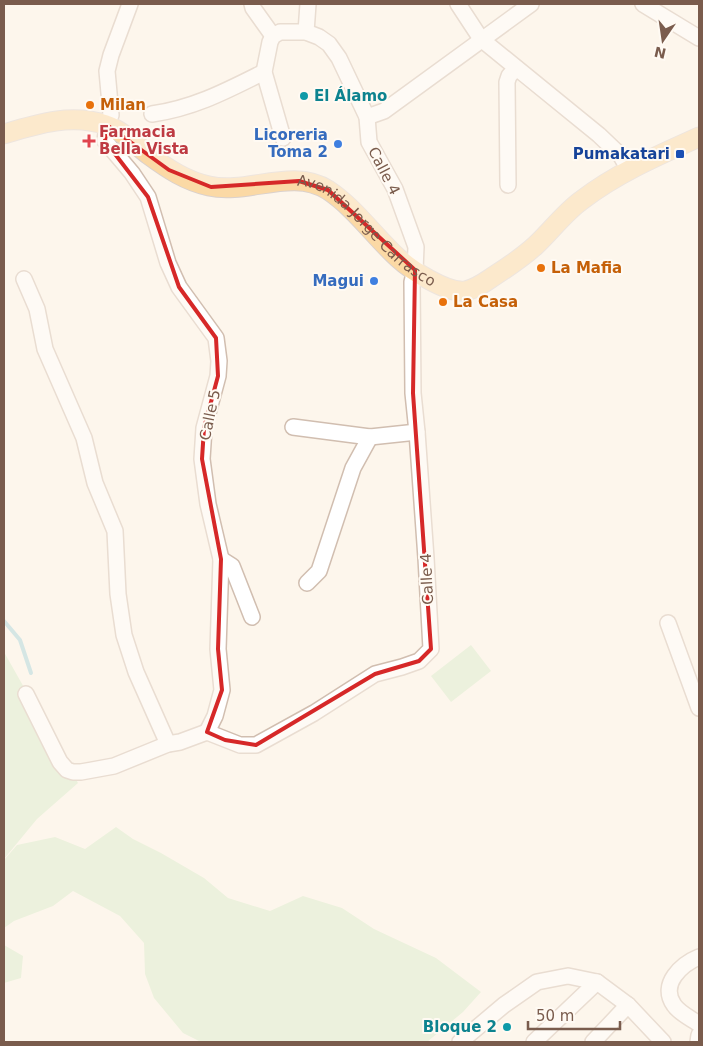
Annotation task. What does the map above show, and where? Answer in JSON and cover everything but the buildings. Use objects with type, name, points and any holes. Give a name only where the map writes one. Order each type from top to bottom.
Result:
[{"type":"main road","name":"Avenida Jorge Carrasco","points":[[4,134],[62,120],[80,119],[107,125],[122,134],[169,170],[188,180],[210,187],[234,188],[299,181],[315,184],[328,190],[357,215],[399,259],[432,281],[447,288],[464,291],[477,287],[535,246],[581,200],[629,170],[699,138]]},
{"type":"street","name":"Calle 5","points":[[130,4],[107,70],[111,115],[107,125],[106,141],[132,173],[148,197],[168,263],[179,287],[216,338],[219,361],[218,376],[204,428],[202,459],[208,504],[221,560],[218,650],[222,690],[216,716],[208,732]]},
{"type":"street","points":[[252,4],[274,36],[270,42],[264,72],[283,138]]},
{"type":"street","points":[[306,32],[308,4]]},
{"type":"street","points":[[458,4],[481,39],[599,135],[621,156],[629,170]]},
{"type":"street","points":[[367,117],[384,111],[530,4]]},
{"type":"street","points":[[643,4],[699,38]]},
{"type":"street","name":"Calle 4","points":[[208,732],[240,745],[256,745],[314,713],[375,674],[419,661],[431,649],[418,432],[413,393],[414,324],[412,282],[416,270],[416,247],[395,189],[369,142],[367,117],[339,58],[328,44],[319,37],[306,32],[280,32],[274,36]]},
{"type":"street","points":[[508,184],[506,82],[516,68]]},
{"type":"street","points":[[152,114],[176,111],[197,104],[264,72]]},
{"type":"street","points":[[24,279],[37,309],[45,349],[84,438],[95,483],[116,530],[118,594],[124,635],[136,672],[168,744]]},
{"type":"street","points":[[293,427],[370,437],[418,432]]},
{"type":"street","points":[[307,583],[319,571],[353,468],[370,437]]},
{"type":"street","points":[[221,560],[232,566],[252,618]]},
{"type":"street","points":[[668,623],[699,708]]},
{"type":"street","points":[[26,694],[60,762],[67,770],[81,772],[114,766],[168,744],[180,742],[208,732]]},
{"type":"street","points":[[699,957],[676,972],[670,985],[670,992],[674,1005],[699,1024]]},
{"type":"street","points":[[460,1042],[504,1005],[536,982],[568,976],[597,982],[628,1005],[663,1042]]},
{"type":"street","points":[[534,1042],[597,982]]},
{"type":"street","points":[[593,1042],[628,1005]]},
{"type":"street","points":[[698,1042],[699,1035]]},
{"type":"highlighted area","points":[[107,125],[169,170],[211,187],[299,181],[328,190],[415,270],[413,393],[431,649],[419,661],[375,674],[256,745],[225,740],[207,732],[222,690],[218,649],[221,559],[202,459],[204,428],[218,376],[216,338],[179,287],[148,197],[105,141]]},
{"type":"green space","points":[[471,645],[491,671],[451,702],[431,676]]},
{"type":"green space","points":[[4,652],[78,783],[37,819],[4,859]]},
{"type":"green space","points":[[116,827],[133,839],[204,878],[228,898],[270,911],[303,896],[342,908],[374,929],[436,958],[481,992],[463,1012],[427,1042],[201,1042],[183,1033],[154,998],[145,974],[144,943],[120,916],[73,891],[53,906],[14,921],[4,928],[4,860],[17,845],[55,837],[85,849]]},
{"type":"green space","points":[[4,945],[23,956],[21,978],[4,983]]},
{"type":"waterway","points":[[4,621],[20,640],[31,673]]},
{"type":"place","name":"El Álamo","points":[[304,96]]},
{"type":"place","name":"Milan","points":[[90,105]]},
{"type":"place","name":"Farmacia Bella Vista","points":[[89,141]]},
{"type":"place","name":"Licoreria Toma 2","points":[[338,144]]},
{"type":"place","name":"Pumakatari","points":[[680,154]]},
{"type":"place","name":"La Mafia","points":[[541,268]]},
{"type":"place","name":"Magui","points":[[374,281]]},
{"type":"place","name":"La Casa","points":[[443,302]]},
{"type":"place","name":"Bloque 2","points":[[507,1027]]}]
